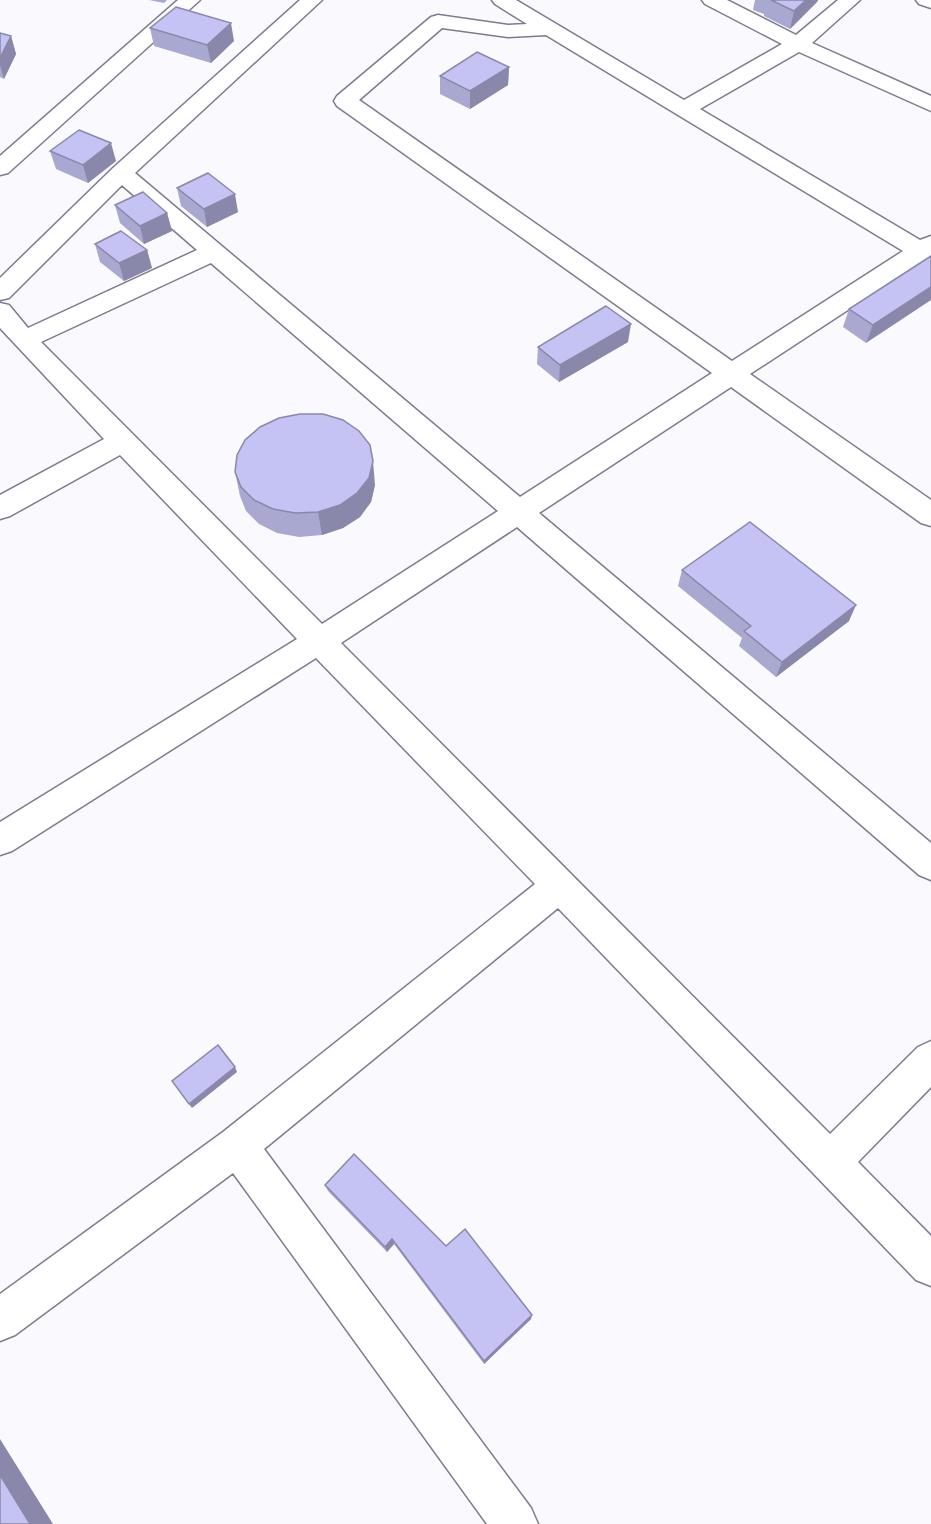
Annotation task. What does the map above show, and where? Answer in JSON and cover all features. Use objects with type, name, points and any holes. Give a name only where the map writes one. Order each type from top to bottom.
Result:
[{"type":"street","points":[[0,168],[190,0]]},
{"type":"street","points":[[0,292],[121,173],[312,0]]},
{"type":"street","points":[[712,0],[798,44],[931,104]]},
{"type":"street","points":[[684,109],[798,44],[850,0]]},
{"type":"street","points":[[926,0],[931,2]]},
{"type":"street","points":[[0,840],[319,641],[731,374],[927,251],[684,109],[550,29],[508,1]]},
{"type":"street","points":[[550,29],[508,31],[438,21],[345,101],[931,515]]},
{"type":"street","points":[[121,173],[931,864]]},
{"type":"street","points":[[24,340],[214,252]]},
{"type":"street","points":[[0,311],[24,340],[931,1265]]},
{"type":"street","points":[[0,508],[123,441]]},
{"type":"street","points":[[0,1320],[237,1146],[559,886]]},
{"type":"street","points":[[830,1162],[931,1060]]},
{"type":"street","points":[[237,1146],[514,1524]]},
{"type":"building","points":[[771,0],[806,0],[794,11]]},
{"type":"building","points":[[176,7],[231,23],[207,45],[150,28]]},
{"type":"building","points":[[0,33],[11,36],[0,58]]},
{"type":"building","points":[[477,52],[509,67],[470,91],[440,76]]},
{"type":"building","points":[[79,130],[111,143],[83,165],[50,151]]},
{"type":"building","points":[[208,173],[235,194],[204,209],[177,188]]},
{"type":"building","points":[[143,192],[167,213],[140,226],[115,205]]},
{"type":"building","points":[[121,231],[147,250],[119,263],[95,244]]},
{"type":"building","points":[[931,256],[931,287],[873,325],[849,309]]},
{"type":"building","points":[[606,306],[631,324],[560,365],[538,347]]},
{"type":"building","points":[[300,414],[323,414],[343,420],[359,431],[370,445],[373,461],[369,478],[357,493],[340,505],[318,512],[295,513],[273,509],[254,500],[241,487],[235,472],[237,455],[245,440],[260,427],[279,418]]},
{"type":"building","points":[[750,522],[856,605],[782,662],[744,631],[751,626],[682,570]]},
{"type":"building","points":[[218,1045],[235,1067],[189,1104],[172,1081]]},
{"type":"building","points":[[354,1154],[446,1246],[465,1229],[532,1315],[484,1361],[392,1239],[385,1247],[325,1185]]},
{"type":"building","points":[[0,1475],[30,1524],[0,1524]]}]
